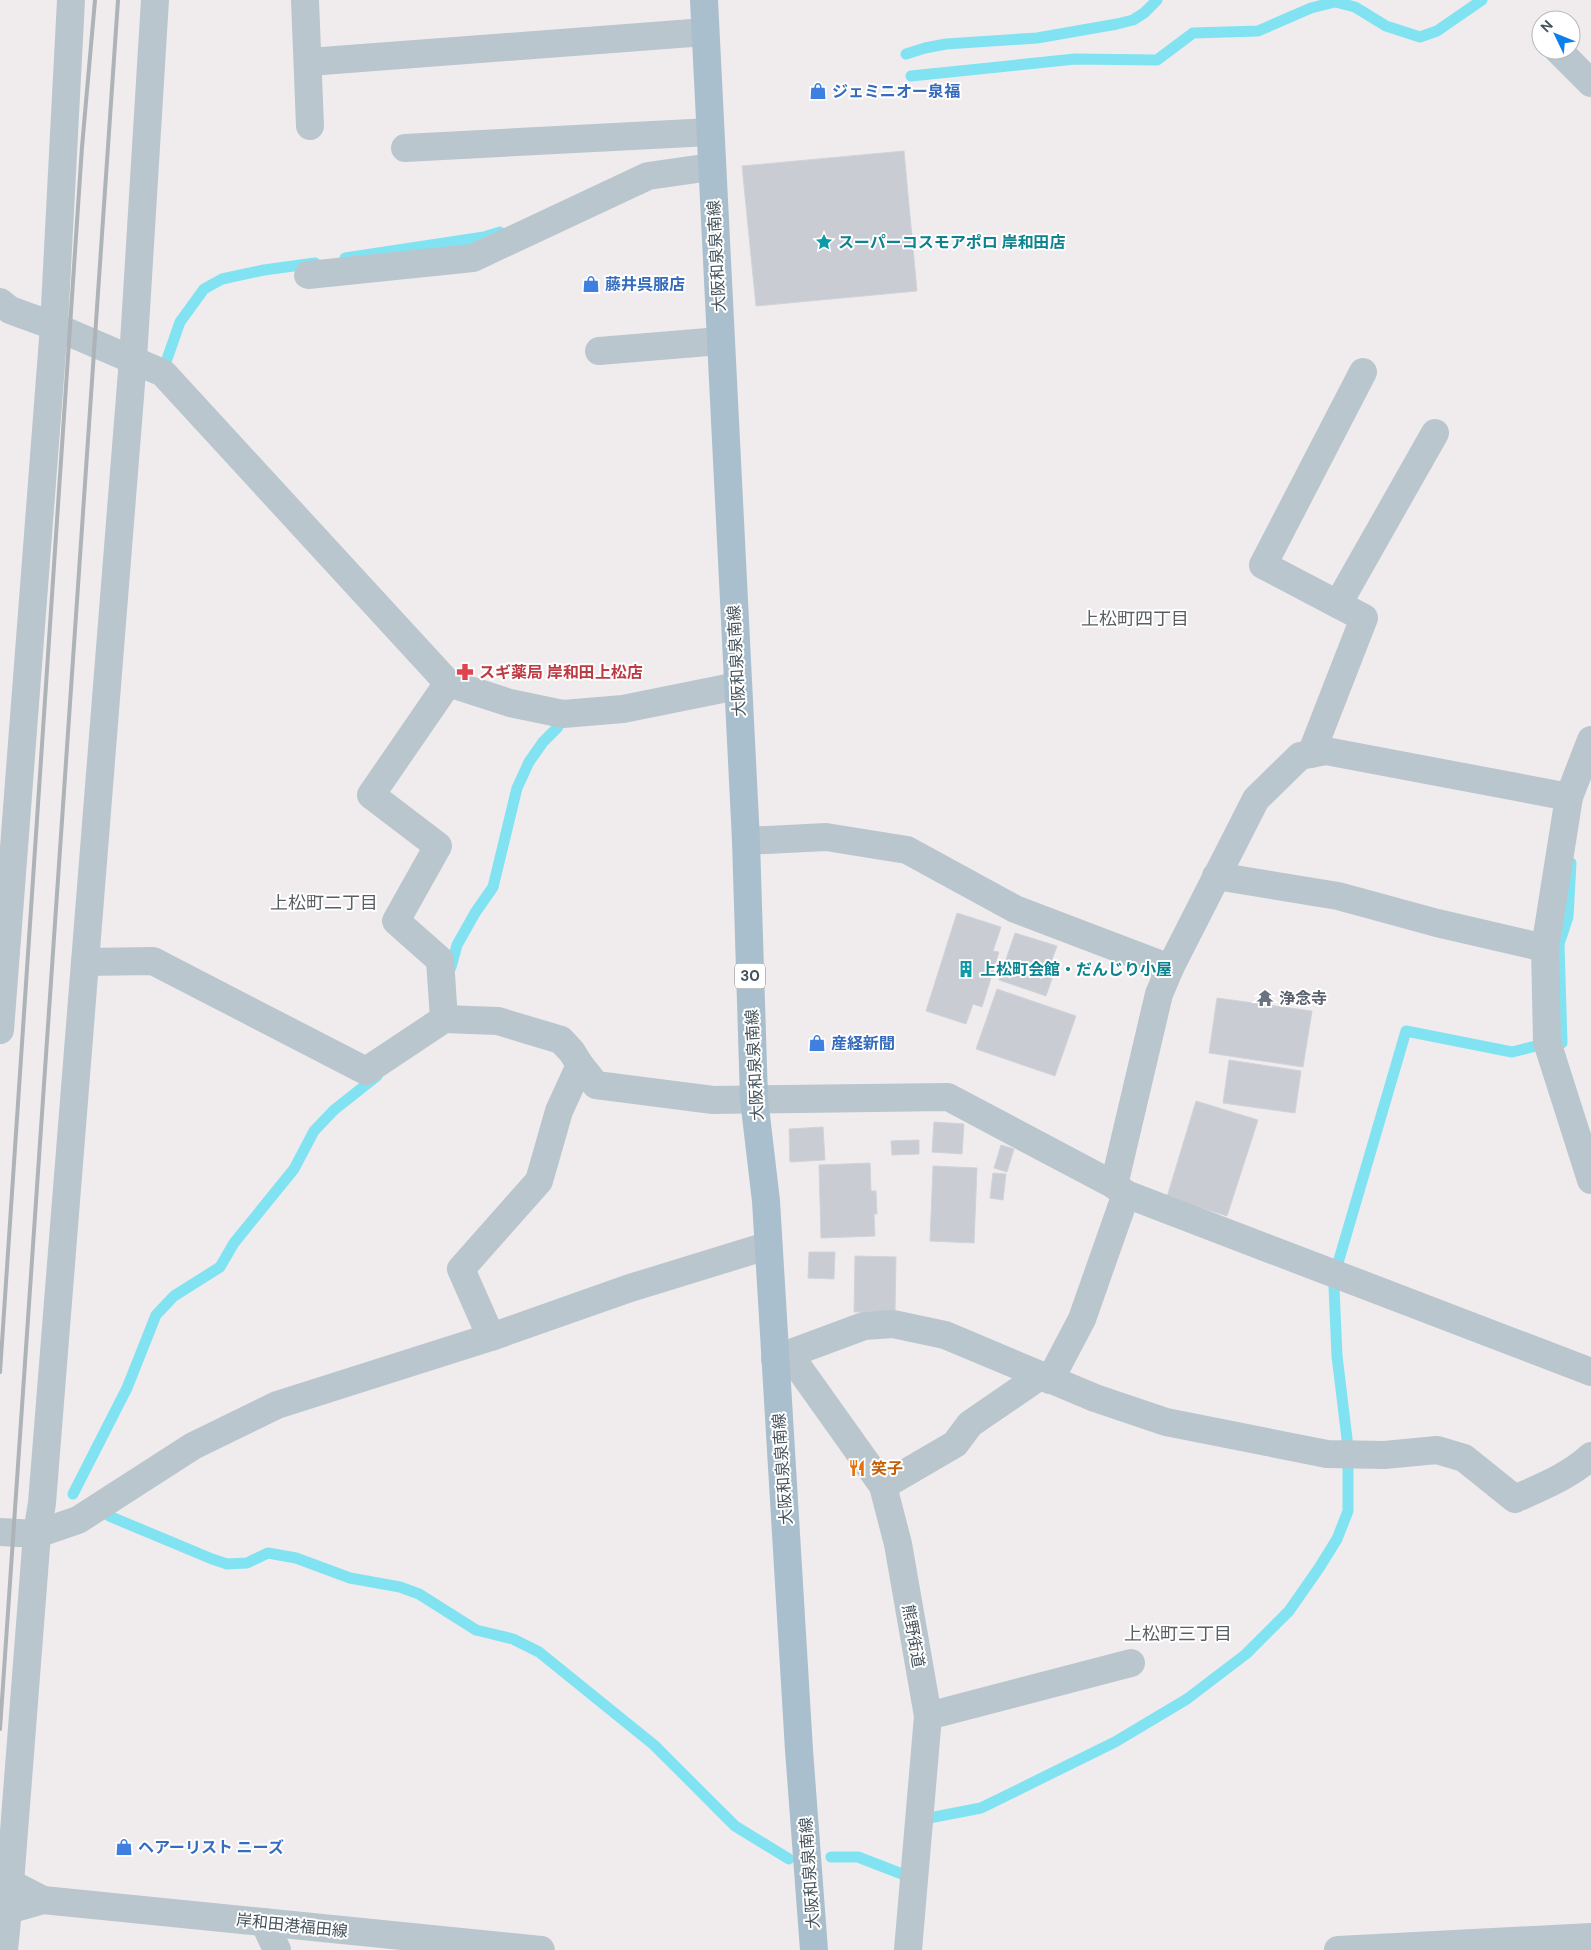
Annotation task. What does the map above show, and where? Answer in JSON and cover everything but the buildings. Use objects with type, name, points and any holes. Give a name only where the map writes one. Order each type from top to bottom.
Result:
[{"type":"main road","name":"大阪和泉泉南線","points":[[704,0],[746,841],[754,1099],[766,1201],[767,1246],[782,1357],[799,1750],[814,1950]]},
{"type":"street","points":[[0,1030],[54,326],[71,0]]},
{"type":"street","points":[[5,1882],[37,1534],[42,1504],[133,359],[154,0]]},
{"type":"street","points":[[305,0],[309,62],[310,126]]},
{"type":"street","points":[[309,62],[705,32]]},
{"type":"street","points":[[1568,60],[1591,83]]},
{"type":"street","points":[[406,148],[710,132]]},
{"type":"street","points":[[308,275],[473,258],[648,176],[711,167]]},
{"type":"street","points":[[0,302],[10,310],[54,326],[163,373],[448,683],[510,703],[563,714],[623,709],[737,686]]},
{"type":"street","points":[[600,351],[720,342]]},
{"type":"street","points":[[1311,754],[1364,618],[1263,565],[1363,372]]},
{"type":"street","points":[[1338,604],[1435,433]]},
{"type":"street","points":[[444,1019],[440,960],[396,920],[438,846],[371,795],[448,683]]},
{"type":"street","points":[[1591,740],[1570,797],[1544,948],[1547,1042],[1591,1180]]},
{"type":"street","points":[[882,1486],[955,1444],[970,1424],[1045,1378],[1082,1319],[1120,1189],[1159,994],[1170,968],[1256,799],[1300,756],[1326,751],[1570,797]]},
{"type":"street","points":[[746,841],[826,837],[907,850],[1015,909],[1170,968]]},
{"type":"street","points":[[1216,876],[1338,896],[1437,923],[1544,948]]},
{"type":"street","points":[[85,962],[153,961],[366,1071],[444,1019],[498,1021],[560,1040],[572,1052],[596,1086],[713,1100],[948,1098],[1120,1189],[1591,1372]]},
{"type":"street","points":[[491,1337],[461,1269],[539,1181],[559,1111],[580,1065]]},
{"type":"street","points":[[0,1532],[37,1534],[78,1520],[193,1446],[276,1405],[491,1337],[630,1288],[767,1246]]},
{"type":"street","points":[[782,1357],[864,1326],[894,1324],[945,1335],[1094,1398],[1166,1422],[1327,1454],[1384,1455],[1437,1450],[1464,1458],[1515,1499],[1552,1482],[1591,1456]]},
{"type":"street","name":"熊野街道","points":[[782,1357],[882,1486],[898,1544],[928,1716],[908,1950]]},
{"type":"street","points":[[928,1716],[1131,1663]]},
{"type":"street","name":"岸和田港福田線","points":[[5,1882],[43,1900],[541,1950]]},
{"type":"street","name":"岸和田港福田線","points":[[4,1910],[43,1900]]},
{"type":"street","points":[[4,1910],[4,1950]]},
{"type":"street","points":[[264,1922],[277,1950]]},
{"type":"street","points":[[1338,1950],[1591,1937]]},
{"type":"waterway","points":[[906,54],[946,44],[1037,38],[1117,24],[1133,20],[1144,13],[1157,0]]},
{"type":"waterway","points":[[911,76],[1075,59],[1157,60],[1193,33],[1258,31],[1311,8],[1335,2],[1355,7],[1386,26],[1420,37],[1437,31],[1482,0]]},
{"type":"waterway","points":[[345,258],[484,237],[500,232]]},
{"type":"waterway","points":[[167,359],[180,322],[204,289],[222,279],[264,270],[315,263]]},
{"type":"waterway","points":[[451,967],[457,945],[475,913],[493,887],[517,788],[529,762],[543,742],[558,727]]},
{"type":"waterway","points":[[1562,1043],[1559,944],[1568,917],[1571,863]]},
{"type":"waterway","points":[[1338,1263],[1406,1031],[1512,1052],[1536,1046]]},
{"type":"waterway","points":[[73,1494],[127,1388],[156,1315],[174,1296],[220,1267],[234,1243],[294,1169],[314,1131],[334,1110],[377,1076]]},
{"type":"waterway","points":[[1334,1287],[1337,1356],[1348,1447]]},
{"type":"waterway","points":[[924,1819],[981,1808],[1115,1742],[1187,1699],[1246,1654],[1289,1611],[1337,1539],[1348,1511],[1348,1468]]},
{"type":"waterway","points":[[109,1516],[227,1564],[247,1563],[268,1553],[296,1558],[350,1578],[400,1587],[419,1594],[476,1630],[513,1639],[539,1652],[654,1745],[735,1826],[789,1859]]},
{"type":"waterway","points":[[831,1857],[858,1857],[902,1874]]},
{"type":"railway","points":[[0,1372],[82,147],[95,0]]},
{"type":"railway","points":[[0,1729],[118,0]]},
{"type":"place","name":"ジェミニオー泉福","points":[[818,91]]},
{"type":"place","name":"スーパーコスモアポロ 岸和田店","points":[[824,242]]},
{"type":"place","name":"藤井呉服店","points":[[591,284]]},
{"type":"place","name":"スギ薬局 岸和田上松店","points":[[465,672]]},
{"type":"place","name":"上松町会館・だんじり小屋","points":[[966,969]]},
{"type":"place","name":"浄念寺","points":[[1265,998]]},
{"type":"place","name":"産経新聞","points":[[817,1043]]},
{"type":"place","name":"笑子","points":[[857,1468]]},
{"type":"place","name":"ヘアーリスト ニーズ","points":[[124,1847]]},
{"type":"district","name":"上松町四丁目","points":[[1135,619]]},
{"type":"district","name":"上松町二丁目","points":[[324,903]]},
{"type":"district","name":"上松町三丁目","points":[[1178,1634]]}]
